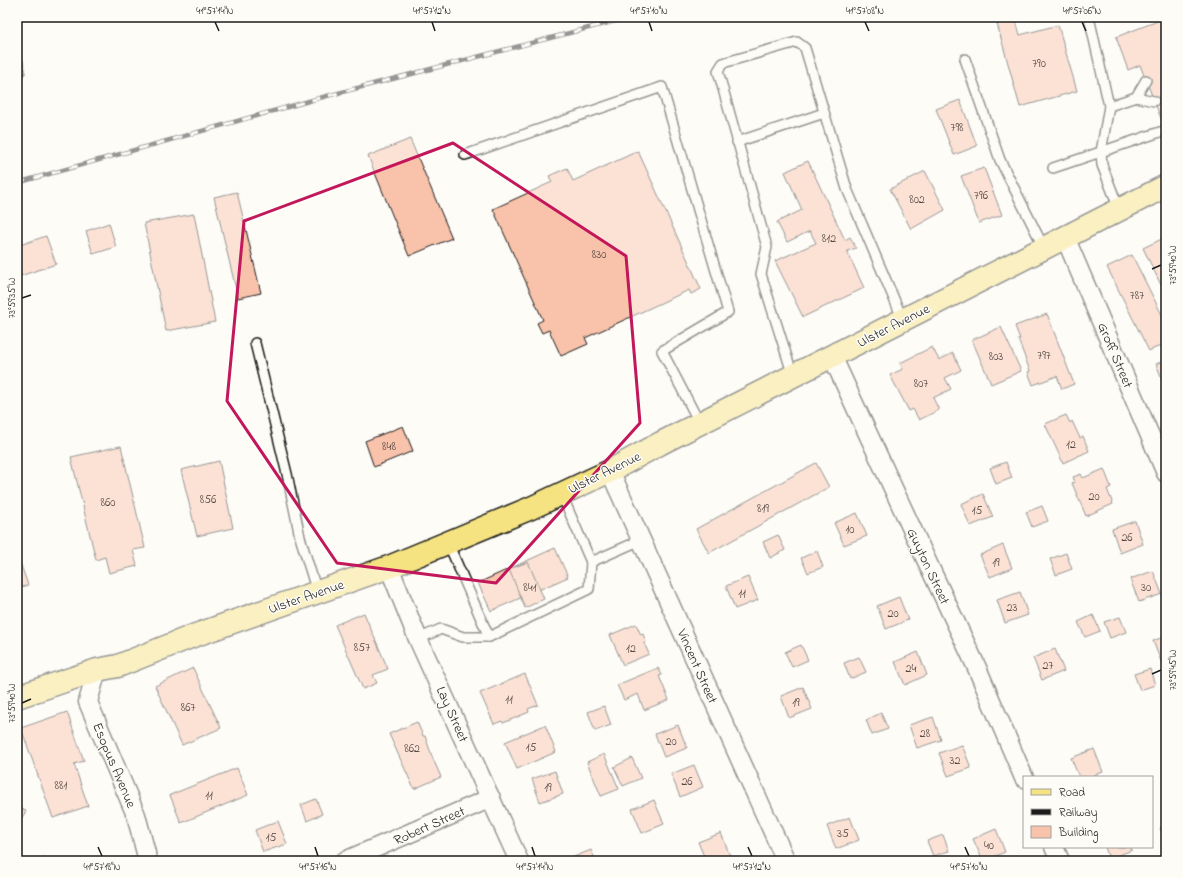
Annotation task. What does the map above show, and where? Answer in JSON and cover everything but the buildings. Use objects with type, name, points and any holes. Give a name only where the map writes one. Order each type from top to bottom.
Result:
[{"type":"main road","name":"Ulster Avenue","points":[[17,697],[96,670],[118,666],[193,636],[389,567],[531,508],[610,471],[1166,186]]},
{"type":"street","name":"Groff Street","points":[[1065,237],[1166,473]]},
{"type":"street","name":"Guyton Street","points":[[832,356],[977,668],[1023,776]]},
{"type":"street","name":"Vincent Street","points":[[610,471],[786,861]]},
{"type":"street","name":"Lay Street","points":[[389,567],[418,639],[518,861]]},
{"type":"street","name":"Esopus Avenue","points":[[96,670],[88,702],[136,815],[147,861]]},
{"type":"street","name":"Robert Street","points":[[345,861],[490,798]]},
{"type":"street","points":[[1054,848],[1060,861]]},
{"type":"lane","points":[[1089,17],[1109,106],[1101,152],[1102,165],[1120,210]]},
{"type":"lane","points":[[793,376],[761,274],[767,247],[718,71],[723,63],[797,42],[805,48],[847,189],[903,320]]},
{"type":"lane","points":[[17,60],[20,71],[17,72]]},
{"type":"lane","points":[[965,60],[1000,160],[1044,248]]},
{"type":"lane","points":[[1136,97],[1146,80]]},
{"type":"lane","points":[[465,155],[662,87],[728,312],[662,351],[700,424]]},
{"type":"lane","points":[[1109,106],[1136,97],[1154,100]]},
{"type":"lane","points":[[737,142],[824,113]]},
{"type":"lane","points":[[1053,168],[1166,130]]},
{"type":"lane","points":[[255,343],[287,474],[300,537],[317,592]]},
{"type":"lane","points":[[418,639],[441,629],[463,637],[489,637],[589,589],[591,562],[561,493]]},
{"type":"lane","points":[[591,562],[641,540]]},
{"type":"lane","points":[[448,542],[489,637]]},
{"type":"highlighted area","points":[[453,143],[626,256],[640,423],[496,583],[337,563],[227,401],[244,221]]},
{"type":"railway","points":[[17,183],[323,97],[631,17]]}]
